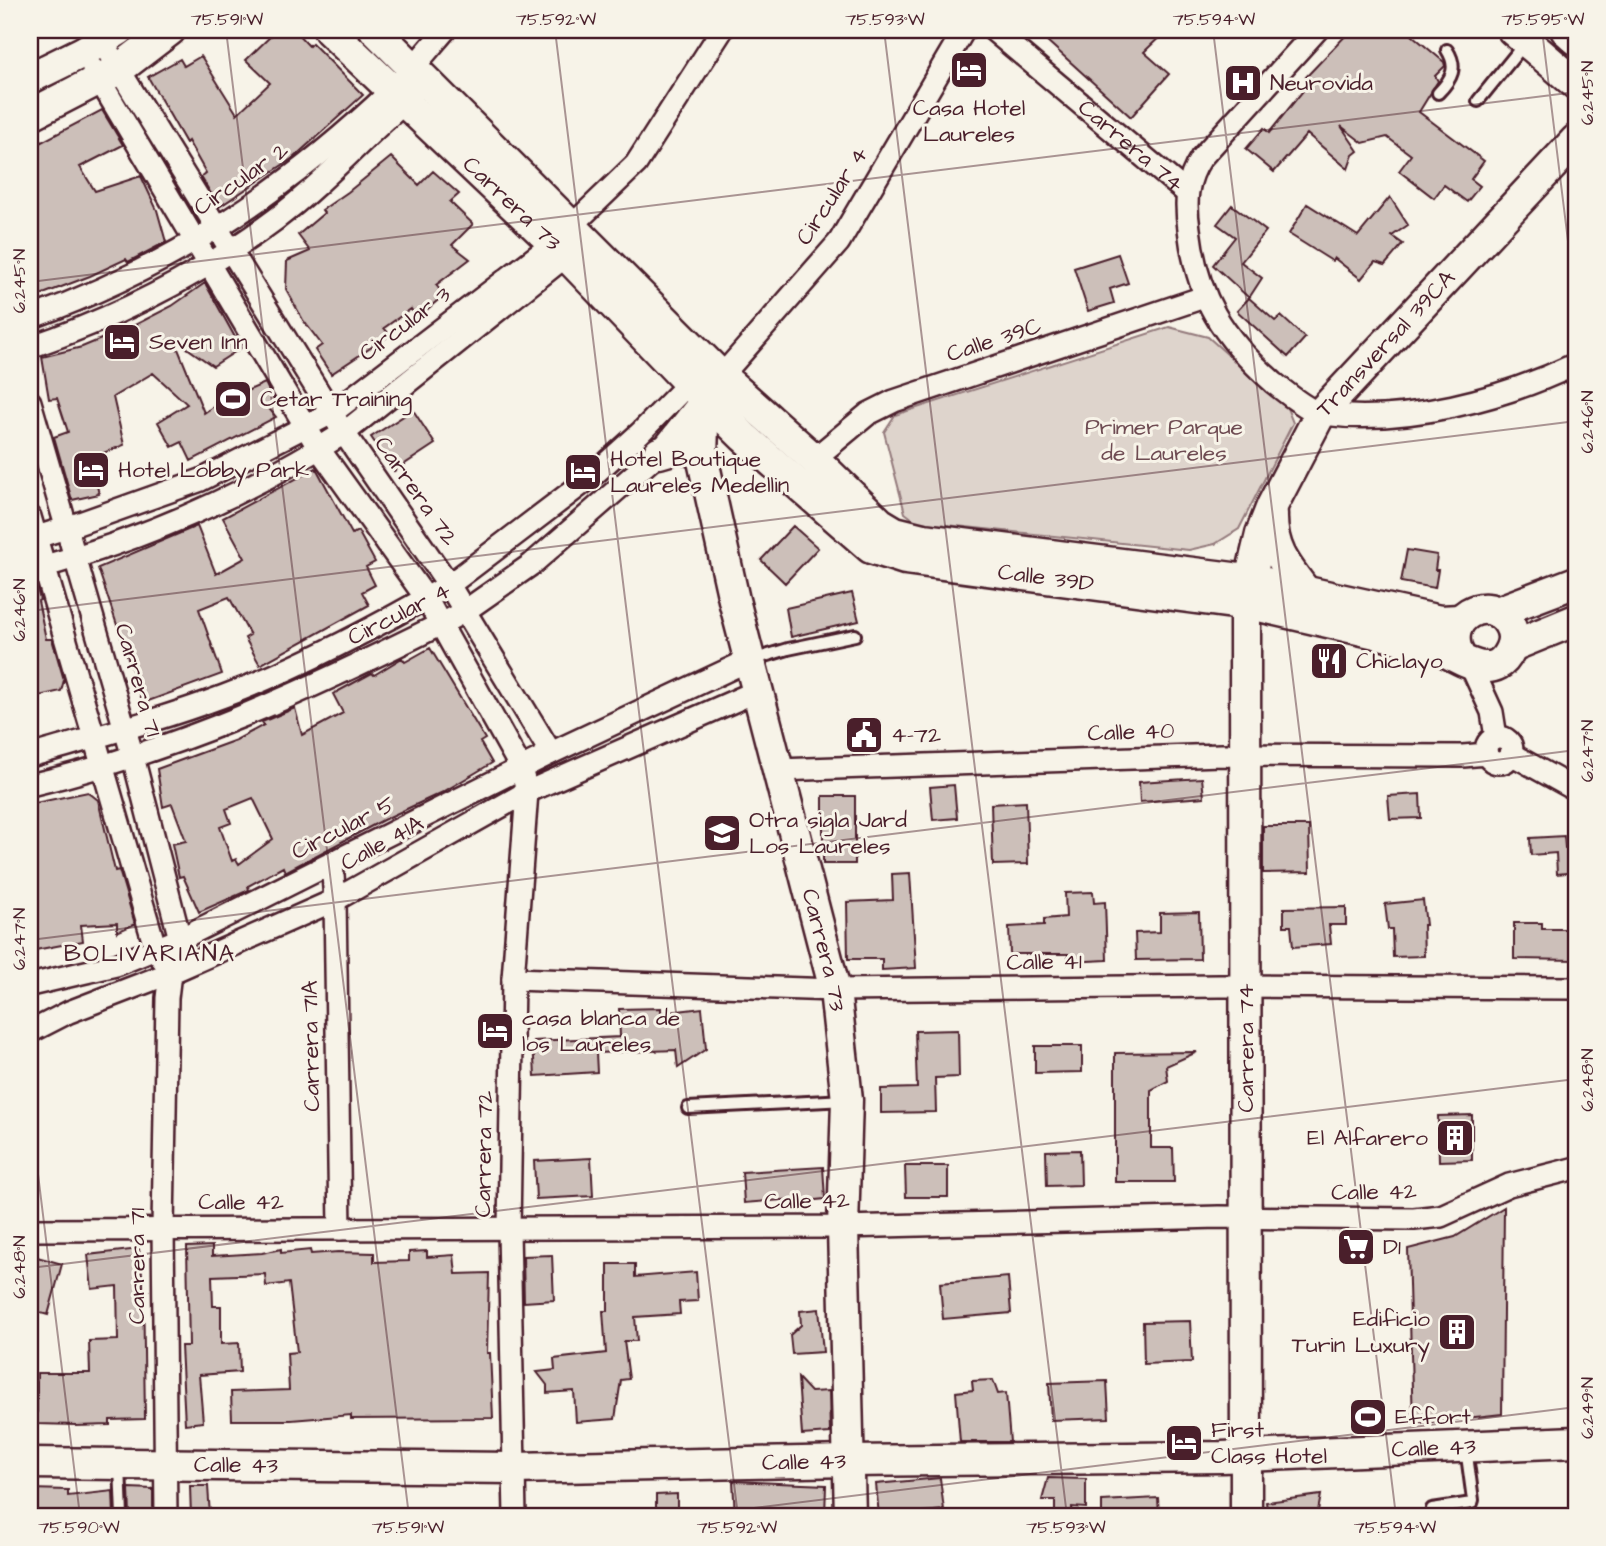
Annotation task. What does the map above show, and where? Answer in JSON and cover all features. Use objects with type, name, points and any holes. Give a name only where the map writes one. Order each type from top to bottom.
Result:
[{"type":"street","points":[[30,115],[109,74],[170,30]]},
{"type":"street","name":"Carrera 73","points":[[329,30],[399,95],[570,241]]},
{"type":"street","name":"Carrera 73","points":[[375,30],[419,73],[570,241],[705,385],[702,456],[749,660],[835,990],[847,1100],[844,1227],[850,1516]]},
{"type":"street","name":"Circular 2","points":[[30,347],[75,332],[125,310],[209,264],[308,193],[419,73],[445,30]]},
{"type":"street","name":"Circular 3","points":[[37,568],[146,533],[212,505],[344,433],[570,241],[636,164],[722,30]]},
{"type":"street","name":"Circular 4","points":[[30,785],[187,740],[292,697],[465,611],[532,564],[659,453],[705,385],[839,242],[964,30]]},
{"type":"street","name":"Carrera 74","points":[[993,30],[1187,193],[1191,246],[1204,297],[1226,333],[1253,365],[1284,392],[1320,414]]},
{"type":"street","points":[[1187,193],[1192,171],[1202,158],[1317,30]]},
{"type":"street","points":[[1566,30],[1576,38]]},
{"type":"street","points":[[1520,35],[1576,84]]},
{"type":"street","points":[[30,78],[101,41]]},
{"type":"street","name":"Carrera 72","points":[[101,41],[109,74],[196,242],[319,449],[426,598],[521,768],[527,792],[513,979],[509,1230],[516,1516]]},
{"type":"street","name":"Carrera 72","points":[[109,74],[218,229],[344,433],[449,585],[551,753],[527,792]]},
{"type":"street","name":"Circular 2","points":[[30,318],[82,299],[146,270],[218,229],[311,163],[399,95]]},
{"type":"street","name":"Transversal 39CA","points":[[1248,592],[1261,534],[1272,506],[1320,414],[1576,140]]},
{"type":"street","name":"Circular 3","points":[[32,531],[66,528],[201,480],[306,428],[332,413],[570,241]]},
{"type":"street","name":"Calle 39C","points":[[814,459],[868,414],[894,401],[1204,297]]},
{"type":"street","points":[[1320,414],[1389,414],[1458,405],[1524,387],[1576,364]]},
{"type":"street","name":"Circular 4","points":[[30,756],[124,729],[225,695],[282,672],[426,598],[449,585],[591,477],[640,433],[705,385]]},
{"type":"street","name":"Calle 39D","points":[[705,385],[814,459],[880,523],[895,532],[923,539],[1248,592],[1436,647],[1485,658]]},
{"type":"street","name":"Calle 39D","points":[[705,385],[744,437],[871,548],[905,559],[1248,592],[1305,591],[1440,621],[1460,620],[1477,610],[1497,612],[1576,582]]},
{"type":"street","name":"Carrera 71","points":[[30,402],[133,757],[180,939],[170,973],[167,998],[163,1228],[166,1516]]},
{"type":"street","points":[[659,453],[683,446],[702,456]]},
{"type":"street","points":[[1272,506],[1275,543],[1281,560],[1305,591]]},
{"type":"street","points":[[32,531],[37,568],[94,737],[155,947],[170,973]]},
{"type":"street","name":"Carrera 74","points":[[1246,1516],[1245,755],[1248,592]]},
{"type":"street","points":[[1491,746],[1492,712],[1485,658],[1511,626],[1497,612]]},
{"type":"street","points":[[1460,620],[1454,639],[1485,658]]},
{"type":"street","points":[[1485,658],[1576,620]]},
{"type":"street","name":"Circular 5","points":[[30,985],[116,965],[180,939],[551,753],[749,660]]},
{"type":"street","points":[[282,672],[292,697]]},
{"type":"street","name":"Calle 41A","points":[[30,1032],[69,1012],[170,973],[335,900],[527,792],[757,691]]},
{"type":"street","name":"Calle 40","points":[[778,769],[1245,755],[1463,756],[1491,746],[1491,760],[1498,763],[1507,760],[1511,754],[1576,790]]},
{"type":"street","name":"Carrera 71A","points":[[332,863],[335,900],[340,1229]]},
{"type":"street","name":"Calle 41","points":[[513,979],[835,990],[1576,988]]},
{"type":"street","name":"Calle 42","points":[[30,1230],[509,1230],[844,1227],[1246,1218],[1414,1219],[1441,1216],[1510,1185],[1576,1168]]},
{"type":"street","name":"Calle 43","points":[[30,1463],[514,1468],[1246,1457],[1576,1442]]},
{"type":"lane","points":[[1478,101],[1520,35]]},
{"type":"lane","points":[[1438,93],[1450,80],[1454,65],[1447,50]]},
{"type":"lane","points":[[749,660],[855,635]]},
{"type":"lane","points":[[688,1108],[847,1100]]},
{"type":"lane","points":[[1432,1508],[1472,1503],[1474,1500],[1466,1448]]},
{"type":"lane","points":[[120,1463],[122,1516]]},
{"type":"green space","name":"Primer Parque de Laureles","points":[[1169,327],[1208,337],[1287,408],[1293,423],[1239,529],[1215,544],[1189,550],[917,522],[905,513],[884,432],[895,415]]},
{"type":"building","points":[[277,30],[294,30],[309,46],[312,43],[363,95],[293,158],[219,207],[201,177],[206,173],[148,77],[180,59],[184,66],[201,56],[237,114],[270,83],[246,60]]},
{"type":"building","points":[[1035,30],[1167,30],[1144,52],[1169,74],[1131,117]]},
{"type":"building","points":[[1351,30],[1406,30],[1444,62],[1445,66],[1435,76],[1438,81],[1419,112],[1484,161],[1471,179],[1480,186],[1467,202],[1444,185],[1434,198],[1399,171],[1411,155],[1387,137],[1363,143],[1341,126],[1358,151],[1353,155],[1348,169],[1307,134],[1274,172],[1246,149],[1264,128],[1269,133],[1311,81],[1306,77]]},
{"type":"building","points":[[102,110],[123,145],[80,167],[95,191],[141,176],[157,210],[166,242],[128,262],[126,259],[30,299],[30,148]]},
{"type":"building","points":[[391,157],[419,185],[433,171],[459,194],[450,202],[473,224],[452,245],[470,259],[436,285],[444,295],[417,318],[411,309],[384,328],[390,335],[331,374],[315,350],[322,345],[303,320],[286,289],[287,261],[310,251],[298,235],[324,213],[322,210]]},
{"type":"building","points":[[1390,197],[1408,225],[1392,236],[1403,244],[1385,265],[1375,262],[1361,279],[1334,258],[1332,261],[1289,234],[1307,204],[1358,236]]},
{"type":"building","points":[[1232,205],[1266,231],[1241,262],[1262,278],[1249,298],[1213,265],[1235,237],[1217,224]]},
{"type":"building","points":[[1118,254],[1128,283],[1110,289],[1114,303],[1088,311],[1074,268]]},
{"type":"building","points":[[205,283],[241,348],[213,366],[174,339],[204,413],[217,404],[265,383],[275,402],[267,406],[276,417],[191,461],[182,442],[172,447],[158,422],[187,404],[153,373],[113,397],[124,445],[90,458],[99,494],[72,500],[54,437],[68,432],[57,398],[49,399],[42,357],[82,347],[135,325],[172,306]]},
{"type":"building","points":[[1249,298],[1275,321],[1281,316],[1305,338],[1288,357],[1237,311]]},
{"type":"building","points":[[413,410],[435,444],[394,471],[371,437]]},
{"type":"building","points":[[316,468],[352,534],[358,531],[375,562],[366,567],[375,585],[362,592],[369,605],[260,665],[245,638],[250,635],[229,597],[199,609],[222,674],[143,703],[98,568],[197,526],[216,574],[245,558],[223,518]]},
{"type":"building","points":[[793,526],[818,548],[785,583],[761,560]]},
{"type":"building","points":[[1407,550],[1437,555],[1435,588],[1401,582]]},
{"type":"building","points":[[35,582],[46,639],[52,639],[64,680],[61,691],[30,698],[30,583]]},
{"type":"building","points":[[852,593],[859,621],[791,637],[786,608]]},
{"type":"building","points":[[430,648],[485,739],[480,742],[492,763],[443,792],[383,820],[285,872],[283,867],[248,886],[249,890],[199,912],[183,876],[179,877],[172,844],[186,841],[172,804],[163,807],[157,769],[236,740],[264,725],[262,722],[295,708],[302,735],[343,713],[333,694],[372,673],[374,675],[402,658],[405,662]],"holes":[[[253,798],[273,839],[239,864],[236,859],[232,861],[220,827],[231,823],[226,809]]]},
{"type":"building","points":[[1202,778],[1204,797],[1140,802],[1139,782]]},
{"type":"building","points":[[954,785],[957,818],[933,820],[930,787]]},
{"type":"building","points":[[88,792],[98,800],[115,871],[119,870],[135,924],[117,932],[117,923],[81,925],[83,941],[30,951],[30,891],[35,890],[30,804]]},
{"type":"building","points":[[1420,794],[1421,818],[1390,819],[1388,796]]},
{"type":"building","points":[[823,796],[855,796],[855,864],[823,864]]},
{"type":"building","points":[[1026,802],[1028,864],[993,865],[991,804]]},
{"type":"building","points":[[1263,826],[1309,826],[1310,872],[1263,873]]},
{"type":"building","points":[[1564,836],[1565,848],[1575,847],[1576,872],[1557,874],[1556,853],[1531,855],[1530,838]]},
{"type":"building","points":[[910,873],[916,968],[882,970],[882,959],[848,959],[847,902],[893,900],[892,874]]},
{"type":"building","points":[[1093,892],[1094,903],[1105,902],[1107,960],[1068,962],[1068,954],[1010,954],[1009,927],[1044,925],[1044,919],[1066,917],[1065,893]]},
{"type":"building","points":[[1423,900],[1426,925],[1423,925],[1424,956],[1393,957],[1392,929],[1388,929],[1385,904]]},
{"type":"building","points":[[1346,907],[1346,925],[1329,925],[1331,944],[1293,947],[1291,926],[1284,926],[1284,908]]},
{"type":"building","points":[[1199,912],[1200,959],[1136,960],[1135,933],[1160,932],[1160,913]]},
{"type":"building","points":[[1514,923],[1542,923],[1542,929],[1576,929],[1576,960],[1514,959]]},
{"type":"building","points":[[661,1008],[661,1013],[702,1008],[706,1049],[678,1068],[676,1050],[596,1053],[597,1072],[535,1076],[533,1041],[620,1037],[619,1009]]},
{"type":"building","points":[[958,1030],[959,1077],[935,1078],[936,1112],[881,1113],[881,1089],[917,1088],[915,1031]]},
{"type":"building","points":[[1035,1046],[1082,1046],[1082,1072],[1035,1073]]},
{"type":"building","points":[[1197,1052],[1166,1066],[1168,1081],[1151,1090],[1151,1148],[1173,1148],[1174,1182],[1115,1182],[1115,1053]]},
{"type":"building","name":"El Alfarero","points":[[1472,1115],[1472,1160],[1439,1161],[1438,1116]]},
{"type":"building","points":[[1080,1150],[1081,1185],[1047,1186],[1046,1151]]},
{"type":"building","points":[[591,1158],[593,1196],[536,1199],[534,1161]]},
{"type":"building","points":[[905,1166],[948,1166],[948,1197],[906,1197]]},
{"type":"building","points":[[823,1167],[825,1199],[744,1203],[742,1172]]},
{"type":"building","name":"Edificio Turin Luxury","points":[[1504,1207],[1502,1414],[1413,1424],[1408,1249],[1455,1237]]},
{"type":"building","points":[[212,1246],[212,1256],[281,1249],[281,1253],[310,1250],[311,1254],[374,1253],[374,1262],[409,1261],[409,1252],[427,1251],[427,1257],[454,1255],[456,1274],[489,1273],[487,1353],[490,1353],[493,1418],[351,1419],[351,1415],[291,1420],[232,1420],[231,1392],[289,1390],[287,1353],[297,1352],[289,1283],[266,1286],[265,1274],[212,1276],[213,1306],[221,1306],[221,1344],[239,1343],[240,1372],[199,1375],[203,1422],[185,1424],[181,1346],[189,1346],[187,1247]]},
{"type":"building","points":[[139,1249],[143,1283],[145,1419],[110,1420],[110,1425],[37,1424],[37,1373],[90,1373],[89,1341],[118,1340],[117,1286],[92,1289],[88,1255]]},
{"type":"building","points":[[30,1255],[62,1264],[48,1315],[30,1310]]},
{"type":"building","points":[[552,1255],[554,1300],[524,1302],[523,1256]]},
{"type":"building","points":[[608,1264],[635,1264],[635,1277],[696,1272],[698,1301],[679,1302],[680,1314],[635,1317],[637,1341],[624,1341],[629,1379],[621,1380],[615,1419],[576,1422],[574,1391],[547,1393],[547,1385],[537,1372],[555,1370],[554,1359],[606,1353],[603,1311],[608,1311]]},
{"type":"building","points":[[1008,1277],[1011,1313],[943,1319],[940,1283]]},
{"type":"building","points":[[819,1309],[823,1352],[792,1354],[790,1335],[801,1325],[800,1311]]},
{"type":"building","points":[[1190,1321],[1192,1362],[1144,1364],[1143,1322]]},
{"type":"building","points":[[798,1378],[811,1392],[829,1391],[830,1433],[802,1435]]},
{"type":"building","points":[[993,1380],[998,1394],[1006,1393],[1010,1442],[960,1442],[956,1392],[973,1390],[972,1381]]},
{"type":"building","points":[[1107,1381],[1109,1418],[1051,1420],[1049,1383]]},
{"type":"building","points":[[940,1478],[944,1510],[879,1516],[876,1484]]},
{"type":"building","points":[[1048,1478],[1086,1479],[1086,1508],[1072,1507],[1072,1516],[1055,1516],[1055,1500],[1042,1500]]},
{"type":"building","points":[[733,1481],[826,1485],[825,1516],[735,1516]]},
{"type":"building","points":[[190,1486],[208,1486],[210,1516],[191,1516]]},
{"type":"building","points":[[129,1488],[153,1489],[153,1516],[130,1516]]},
{"type":"building","points":[[30,1489],[68,1490],[68,1496],[113,1491],[114,1516],[30,1516]]},
{"type":"building","points":[[677,1494],[677,1516],[656,1516],[656,1495]]},
{"type":"building","points":[[1321,1495],[1317,1516],[1268,1516],[1266,1502]]},
{"type":"building","points":[[1158,1498],[1159,1516],[1102,1516],[1102,1501]]},
{"type":"place","name":"Casa Hotel Laureles","points":[[969,70]]},
{"type":"place","name":"Neurovida","points":[[1243,83]]},
{"type":"place","name":"Seven Inn","points":[[122,342]]},
{"type":"place","name":"Cetar Training","points":[[233,399]]},
{"type":"place","name":"Hotel Lobby Park","points":[[91,470]]},
{"type":"place","name":"Hotel Boutique Laureles Medellin","points":[[583,472]]},
{"type":"place","name":"Chiclayo","points":[[1329,661]]},
{"type":"place","name":"4-72","points":[[864,735]]},
{"type":"place","name":"Otra sigla Jard Los Laureles","points":[[722,833]]},
{"type":"place","name":"casa blanca de los Laureles","points":[[495,1031]]},
{"type":"place","name":"El Alfarero","points":[[1455,1138]]},
{"type":"place","name":"D1","points":[[1356,1247]]},
{"type":"place","name":"Edificio Turin Luxury","points":[[1457,1332]]},
{"type":"place","name":"Effort","points":[[1368,1417]]},
{"type":"place","name":"First Class Hotel","points":[[1184,1443]]},
{"type":"district","name":"BOLIVARIANA","points":[[150,954]]}]
